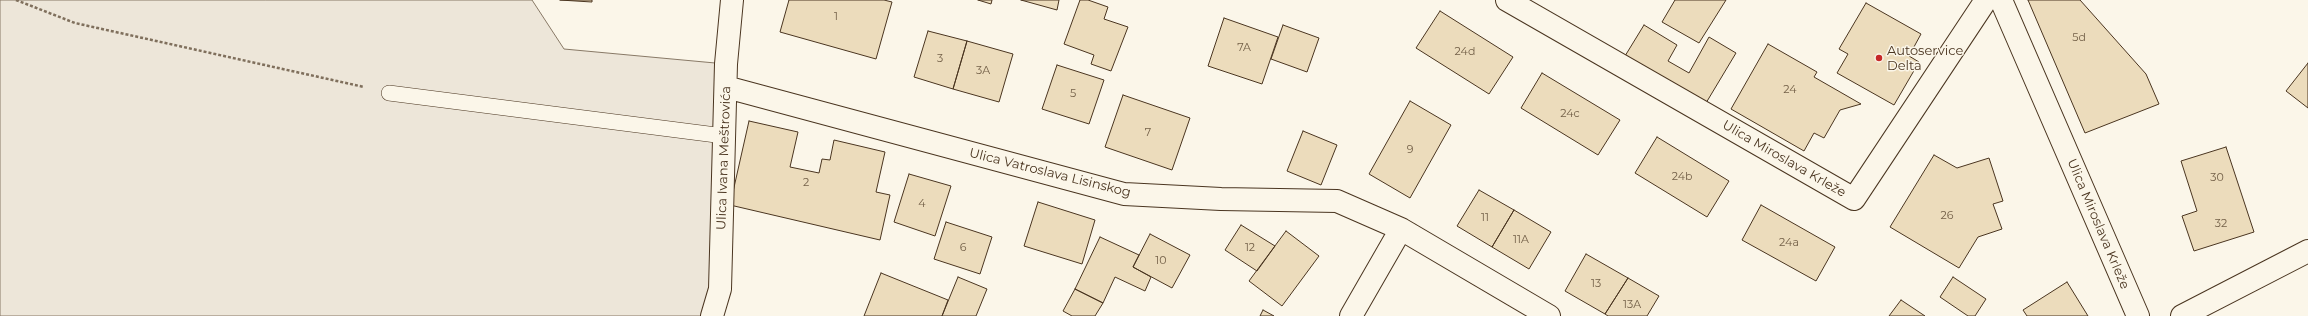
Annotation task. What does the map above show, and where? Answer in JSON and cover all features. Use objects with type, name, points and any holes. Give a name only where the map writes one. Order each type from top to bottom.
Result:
[{"type":"street","name":"Ulica Ivana Meštrovića","points":[[712,316],[720,289],[726,87],[732,0]]},
{"type":"street","name":"Ulica Miroslava Krleže","points":[[1507,0],[1854,199],[1986,0]]},
{"type":"street","name":"Ulica Miroslava Krleže","points":[[2001,0],[2138,316]]},
{"type":"street","name":"Ulica Vatroslava Lisinskog","points":[[726,87],[1124,194],[1221,199],[1337,202],[1401,229],[1549,316]]},
{"type":"street","points":[[1351,316],[1401,229]]},
{"type":"street","points":[[2182,316],[2308,251]]},
{"type":"lane","points":[[389,93],[724,136]]},
{"type":"path","points":[[16,0],[75,23],[389,93]]},
{"type":"shaded area","points":[[0,0],[532,0],[564,49],[726,64],[712,316],[0,316]]},
{"type":"building","points":[[560,0],[592,0],[592,2]]},
{"type":"building","points":[[789,0],[884,0],[892,2],[876,59],[780,32]]},
{"type":"building","points":[[978,0],[992,0],[991,4]]},
{"type":"building","points":[[1021,0],[1059,0],[1057,10]]},
{"type":"building","points":[[1080,0],[1088,0],[1108,7],[1104,19],[1128,27],[1111,71],[1091,64],[1094,55],[1064,44]]},
{"type":"building","points":[[1675,0],[1726,0],[1699,43],[1662,22]]},
{"type":"building","points":[[2028,0],[2080,0],[2146,74],[2159,104],[2085,133]]},
{"type":"building","points":[[1866,3],[1921,34],[1909,56],[1919,62],[1894,105],[1837,73],[1848,54],[1839,49]]},
{"type":"building","points":[[1440,11],[1513,57],[1489,94],[1416,48]]},
{"type":"building","points":[[1224,18],[1278,37],[1262,84],[1208,66]]},
{"type":"building","points":[[1283,25],[1319,38],[1307,72],[1271,59]]},
{"type":"building","points":[[1644,25],[1677,45],[1668,61],[1689,73],[1709,37],[1736,53],[1706,103],[1625,56]]},
{"type":"building","points":[[928,31],[967,41],[953,89],[914,77]]},
{"type":"building","points":[[967,41],[1013,54],[999,102],[953,89]]},
{"type":"building","points":[[1768,44],[1817,72],[1814,77],[1861,104],[1840,110],[1824,138],[1814,133],[1804,151],[1731,109]]},
{"type":"building","points":[[2308,63],[2308,108],[2286,91]]},
{"type":"building","points":[[1057,65],[1104,80],[1089,124],[1042,109]]},
{"type":"building","points":[[1542,73],[1620,120],[1598,155],[1521,108]]},
{"type":"building","points":[[1123,95],[1190,118],[1172,170],[1105,147]]},
{"type":"building","points":[[1410,101],[1451,125],[1410,198],[1369,174]]},
{"type":"building","points":[[749,121],[798,132],[790,167],[819,173],[822,159],[830,160],[834,140],[885,152],[876,192],[890,195],[880,240],[730,205]]},
{"type":"building","points":[[1303,131],[1337,145],[1321,185],[1287,171]]},
{"type":"building","points":[[1657,137],[1729,181],[1707,217],[1635,173]]},
{"type":"building","points":[[2226,147],[2254,232],[2194,251],[2182,216],[2197,211],[2181,161]]},
{"type":"building","points":[[1934,155],[1957,168],[1989,158],[2003,201],[1993,204],[2002,229],[1978,237],[1959,268],[1890,227]]},
{"type":"building","points":[[909,174],[951,186],[935,236],[894,222]]},
{"type":"building","points":[[1479,190],[1514,210],[1492,247],[1457,226]]},
{"type":"building","points":[[1038,202],[1095,220],[1082,264],[1024,246]]},
{"type":"building","points":[[1761,205],[1835,247],[1816,281],[1742,240]]},
{"type":"building","points":[[1514,210],[1551,232],[1529,269],[1492,247]]},
{"type":"building","points":[[946,222],[992,237],[980,274],[934,259]]},
{"type":"building","points":[[1241,225],[1275,246],[1257,271],[1225,250]]},
{"type":"building","points":[[1286,231],[1319,256],[1282,306],[1249,281]]},
{"type":"building","points":[[1150,234],[1190,255],[1172,288],[1133,267]]},
{"type":"building","points":[[1100,237],[1139,255],[1133,267],[1151,277],[1145,291],[1115,277],[1103,303],[1075,289]]},
{"type":"building","points":[[1586,254],[1628,278],[1605,314],[1565,291]]},
{"type":"building","points":[[881,273],[948,300],[942,316],[864,316]]},
{"type":"building","points":[[958,277],[987,289],[976,316],[942,316]]},
{"type":"building","points":[[1953,277],[1986,299],[1975,316],[1968,316],[1940,297]]},
{"type":"building","points":[[1628,278],[1659,296],[1647,316],[1608,316],[1605,314]]},
{"type":"building","points":[[2067,282],[2088,316],[2027,316],[2023,310]]},
{"type":"building","points":[[1075,289],[1103,303],[1095,316],[1072,316],[1063,311]]},
{"type":"building","points":[[1901,300],[1925,316],[1889,316]]},
{"type":"building","points":[[1263,310],[1274,316],[1260,316]]},
{"type":"place","name":"Autoservice Delta","points":[[1879,58]]}]
